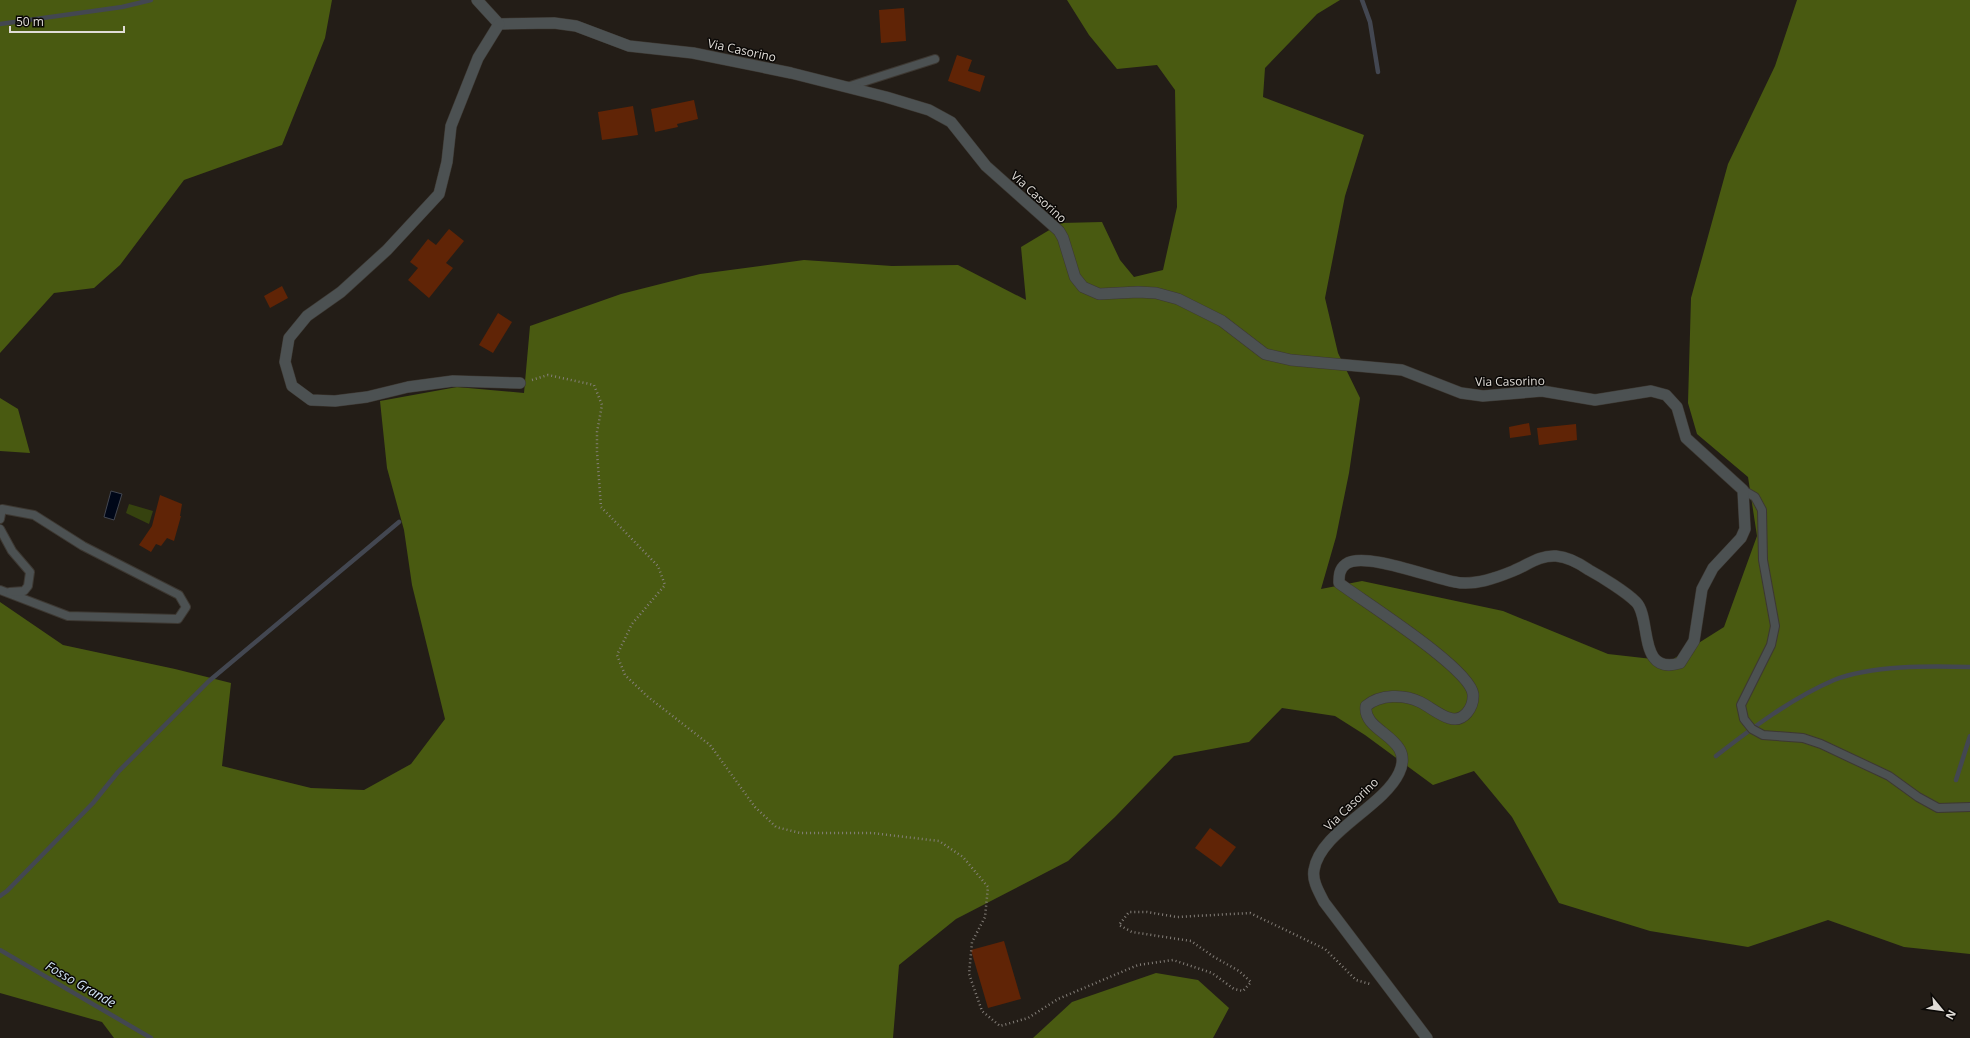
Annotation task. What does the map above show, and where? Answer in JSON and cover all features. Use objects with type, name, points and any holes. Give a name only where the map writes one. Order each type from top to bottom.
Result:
[{"type":"street","points":[[477,0],[499,24],[478,58],[450,126],[447,162],[439,194],[387,250],[341,292],[307,316],[289,338],[284,362],[292,386],[311,400],[336,401],[367,397],[408,387],[453,381],[520,383]]},
{"type":"street","name":"Via Casorino","points":[[499,24],[554,23],[576,26],[629,46],[693,53],[846,87],[929,110],[951,122],[986,166],[1059,231],[1063,238],[1075,278],[1084,287],[1099,294],[1138,292],[1156,293],[1178,299],[1222,321],[1265,354],[1291,360],[1402,370],[1461,393],[1483,396],[1542,391],[1595,400],[1651,391],[1666,395],[1677,406],[1686,438],[1743,490],[1745,529],[1741,538],[1713,568],[1702,589],[1694,641],[1680,663],[1671,666],[1659,662],[1648,647],[1644,615],[1637,603],[1572,560],[1556,556],[1541,557],[1493,578],[1471,583],[1455,582],[1374,561],[1355,560],[1345,564],[1340,572],[1339,583],[1370,603],[1456,669],[1470,684],[1473,694],[1472,704],[1466,714],[1459,718],[1450,718],[1418,701],[1401,698],[1382,697],[1373,700],[1366,706],[1365,713],[1368,720],[1396,744],[1402,757],[1399,772],[1379,798],[1340,831],[1322,850],[1314,870],[1316,885],[1324,902],[1427,1038]]},
{"type":"lane","points":[[846,87],[935,59]]},
{"type":"lane","points":[[1743,490],[1755,497],[1762,510],[1763,560],[1775,626],[1771,645],[1741,705],[1744,719],[1752,730],[1763,735],[1803,738],[1821,744],[1889,776],[1918,797],[1938,808],[1970,807]]},
{"type":"lane","points":[[0,519],[2,509],[34,515],[83,546],[179,595],[186,607],[178,619],[68,616],[4,591]]},
{"type":"lane","points":[[0,529],[12,551],[30,572],[28,586],[24,591],[4,591]]},
{"type":"path","points":[[520,383],[548,375],[594,385],[602,405],[597,432],[601,507],[658,566],[665,585],[632,624],[617,655],[625,675],[648,697],[710,745],[755,807],[776,827],[800,833],[872,832],[939,841],[963,857],[988,887],[985,917],[972,942],[969,974],[982,1011],[1000,1026],[1028,1018],[1058,999],[1138,965],[1173,960],[1212,973],[1234,989],[1243,991],[1251,982],[1239,971],[1191,941],[1132,932],[1119,925],[1129,912],[1147,912],[1177,916],[1250,913],[1324,949],[1356,980],[1392,991]]},
{"type":"green space","points":[[0,0],[332,0],[325,38],[282,145],[184,180],[120,265],[94,288],[54,293],[0,353]]},
{"type":"green space","points":[[1067,0],[1340,0],[1317,14],[1265,68],[1263,97],[1364,135],[1345,196],[1325,298],[1338,353],[1360,398],[1349,473],[1336,537],[1321,589],[1362,581],[1503,611],[1608,654],[1670,661],[1724,627],[1757,536],[1748,477],[1697,434],[1688,403],[1691,298],[1728,164],[1775,66],[1797,0],[1970,0],[1970,954],[1904,947],[1828,920],[1748,947],[1650,931],[1559,903],[1512,817],[1474,771],[1433,785],[1365,735],[1335,716],[1282,708],[1249,742],[1174,756],[1115,817],[1068,861],[956,919],[899,965],[893,1038],[114,1038],[102,1022],[0,993],[0,602],[63,645],[175,669],[231,683],[222,766],[311,788],[364,790],[411,764],[445,719],[412,585],[404,530],[387,468],[380,401],[457,387],[524,393],[530,326],[621,294],[700,274],[804,260],[892,266],[958,265],[1026,300],[1021,247],[1061,223],[1102,222],[1120,260],[1134,277],[1163,270],[1177,207],[1175,90],[1157,65],[1117,69],[1089,35]]},
{"type":"green space","points":[[0,398],[18,409],[30,453],[0,451]]},
{"type":"green space","points":[[129,504],[153,511],[149,524],[126,513]]},
{"type":"green space","points":[[1156,973],[1198,980],[1229,1008],[1213,1038],[1033,1038],[1072,1002]]},
{"type":"water","points":[[111,491],[122,494],[114,520],[104,517]]},
{"type":"building","points":[[904,8],[906,41],[881,43],[879,10]]},
{"type":"building","points":[[957,55],[972,60],[968,71],[985,76],[980,92],[948,81]]},
{"type":"building","points":[[694,100],[698,119],[677,124],[678,127],[655,132],[651,109]]},
{"type":"building","points":[[633,106],[638,135],[602,140],[598,112]]},
{"type":"building","points":[[449,229],[464,241],[446,263],[453,268],[429,298],[408,280],[418,268],[410,262],[428,239],[436,245]]},
{"type":"building","points":[[282,286],[288,298],[270,308],[264,296]]},
{"type":"building","points":[[498,313],[512,322],[493,353],[479,345]]},
{"type":"building","points":[[1529,423],[1531,435],[1510,438],[1509,427]]},
{"type":"building","points":[[1576,424],[1577,440],[1539,445],[1537,428]]},
{"type":"building","points":[[160,495],[182,504],[181,516],[174,541],[167,538],[161,546],[156,544],[151,552],[139,545],[152,526]]},
{"type":"building","points":[[1210,828],[1236,847],[1221,867],[1195,848]]},
{"type":"building","points":[[1004,941],[1021,999],[988,1008],[971,950]]},
{"type":"waterway","points":[[0,24],[122,7],[151,0]]},
{"type":"waterway","points":[[1362,0],[1370,22],[1378,72]]},
{"type":"waterway","points":[[0,896],[7,891],[93,803],[118,772],[209,681],[399,522]]},
{"type":"waterway","points":[[1716,756],[1758,724],[1818,687],[1834,680],[1849,675],[1883,669],[1937,666],[1970,667]]},
{"type":"waterway","points":[[1956,780],[1970,736]]},
{"type":"waterway","name":"Fosso Grande","points":[[0,950],[151,1038]]}]
